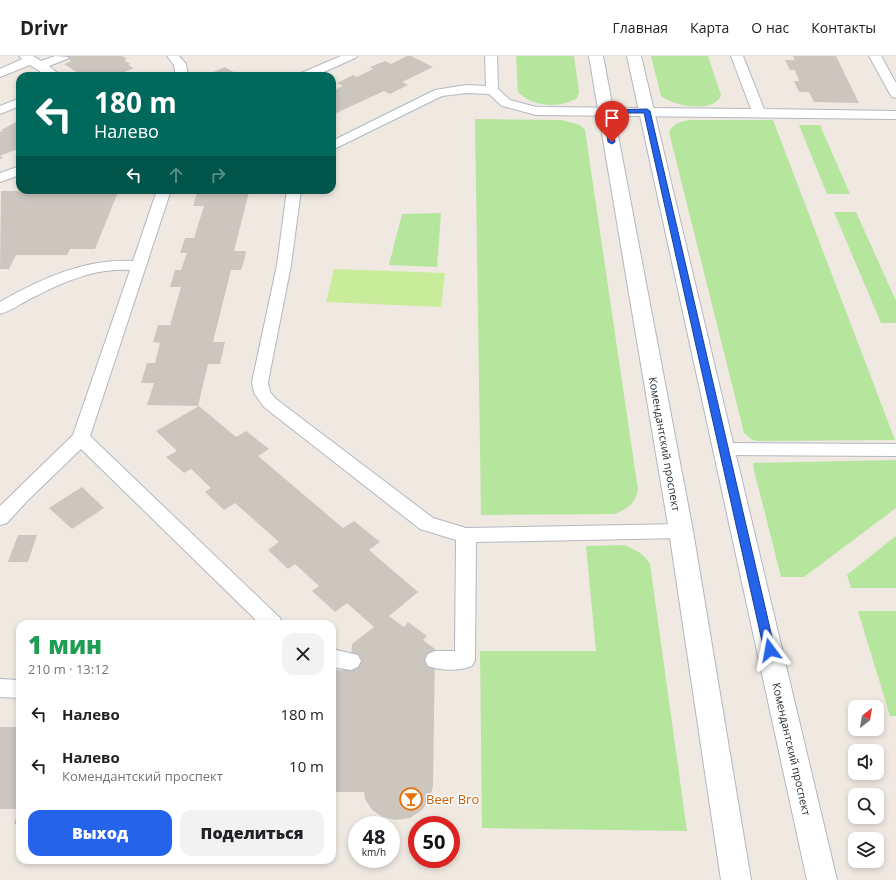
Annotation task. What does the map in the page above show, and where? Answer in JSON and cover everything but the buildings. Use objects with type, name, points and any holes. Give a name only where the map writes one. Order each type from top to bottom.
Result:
[{"type":"main road","name":"Комендантский проспект","points":[[596,56],[681,531],[736,880]]},
{"type":"main road","name":"Комендантский проспект","points":[[634,56],[822,880]]},
{"type":"lane","points":[[173,56],[180,64],[181,72]]},
{"type":"lane","points":[[314,72],[351,56]]},
{"type":"lane","points":[[491,56],[492,90]]},
{"type":"lane","points":[[737,56],[758,113]]},
{"type":"lane","points":[[875,56],[896,94]]},
{"type":"lane","points":[[0,73],[32,61],[63,57]]},
{"type":"lane","points":[[32,61],[49,72]]},
{"type":"lane","points":[[336,144],[439,93],[466,89],[492,90],[506,103],[536,111],[647,111],[896,115]]},
{"type":"lane","points":[[0,110],[16,104]]},
{"type":"lane","points":[[0,178],[16,172]]},
{"type":"lane","points":[[0,518],[20,496],[81,438],[163,194]]},
{"type":"lane","points":[[293,194],[284,265],[260,382],[262,393],[270,403],[427,524],[466,535],[681,531]]},
{"type":"lane","points":[[0,309],[20,296],[85,270],[111,265],[138,266]]},
{"type":"lane","points":[[81,438],[269,620]]},
{"type":"lane","points":[[724,449],[896,450]]},
{"type":"lane","points":[[435,660],[465,660],[466,535]]},
{"type":"lane","points":[[0,688],[16,688]]},
{"type":"green space","points":[[516,56],[574,56],[579,92],[577,98],[562,104],[546,105],[531,101],[524,97],[518,92]]},
{"type":"green space","points":[[651,56],[708,56],[721,95],[717,101],[711,105],[703,106],[684,105],[667,100],[661,96]]},
{"type":"green space","points":[[475,119],[562,120],[580,125],[585,130],[638,490],[633,503],[624,510],[614,514],[481,515]]},
{"type":"green space","points":[[690,120],[773,120],[895,440],[757,441],[751,439],[744,433],[669,132],[678,123]]},
{"type":"green space","points":[[799,125],[820,125],[850,194],[827,194]]},
{"type":"green space","points":[[834,212],[856,212],[896,301],[896,323],[881,323]]},
{"type":"green space","points":[[441,213],[437,267],[389,265],[402,214]]},
{"type":"green space","points":[[334,269],[445,273],[441,307],[326,302]]},
{"type":"green space","points":[[896,460],[896,508],[804,577],[781,577],[753,466],[754,463]]},
{"type":"green space","points":[[896,536],[896,588],[851,588],[847,575]]},
{"type":"green space","points":[[624,545],[639,552],[650,564],[687,831],[482,828],[480,651],[596,651],[586,546]]},
{"type":"green space","points":[[858,611],[896,611],[896,716],[890,716]]},
{"type":"place","name":"Beer Bro","points":[[411,799]]},
{"type":"route","points":[[612,142],[606,111],[647,111],[770,650]]}]
